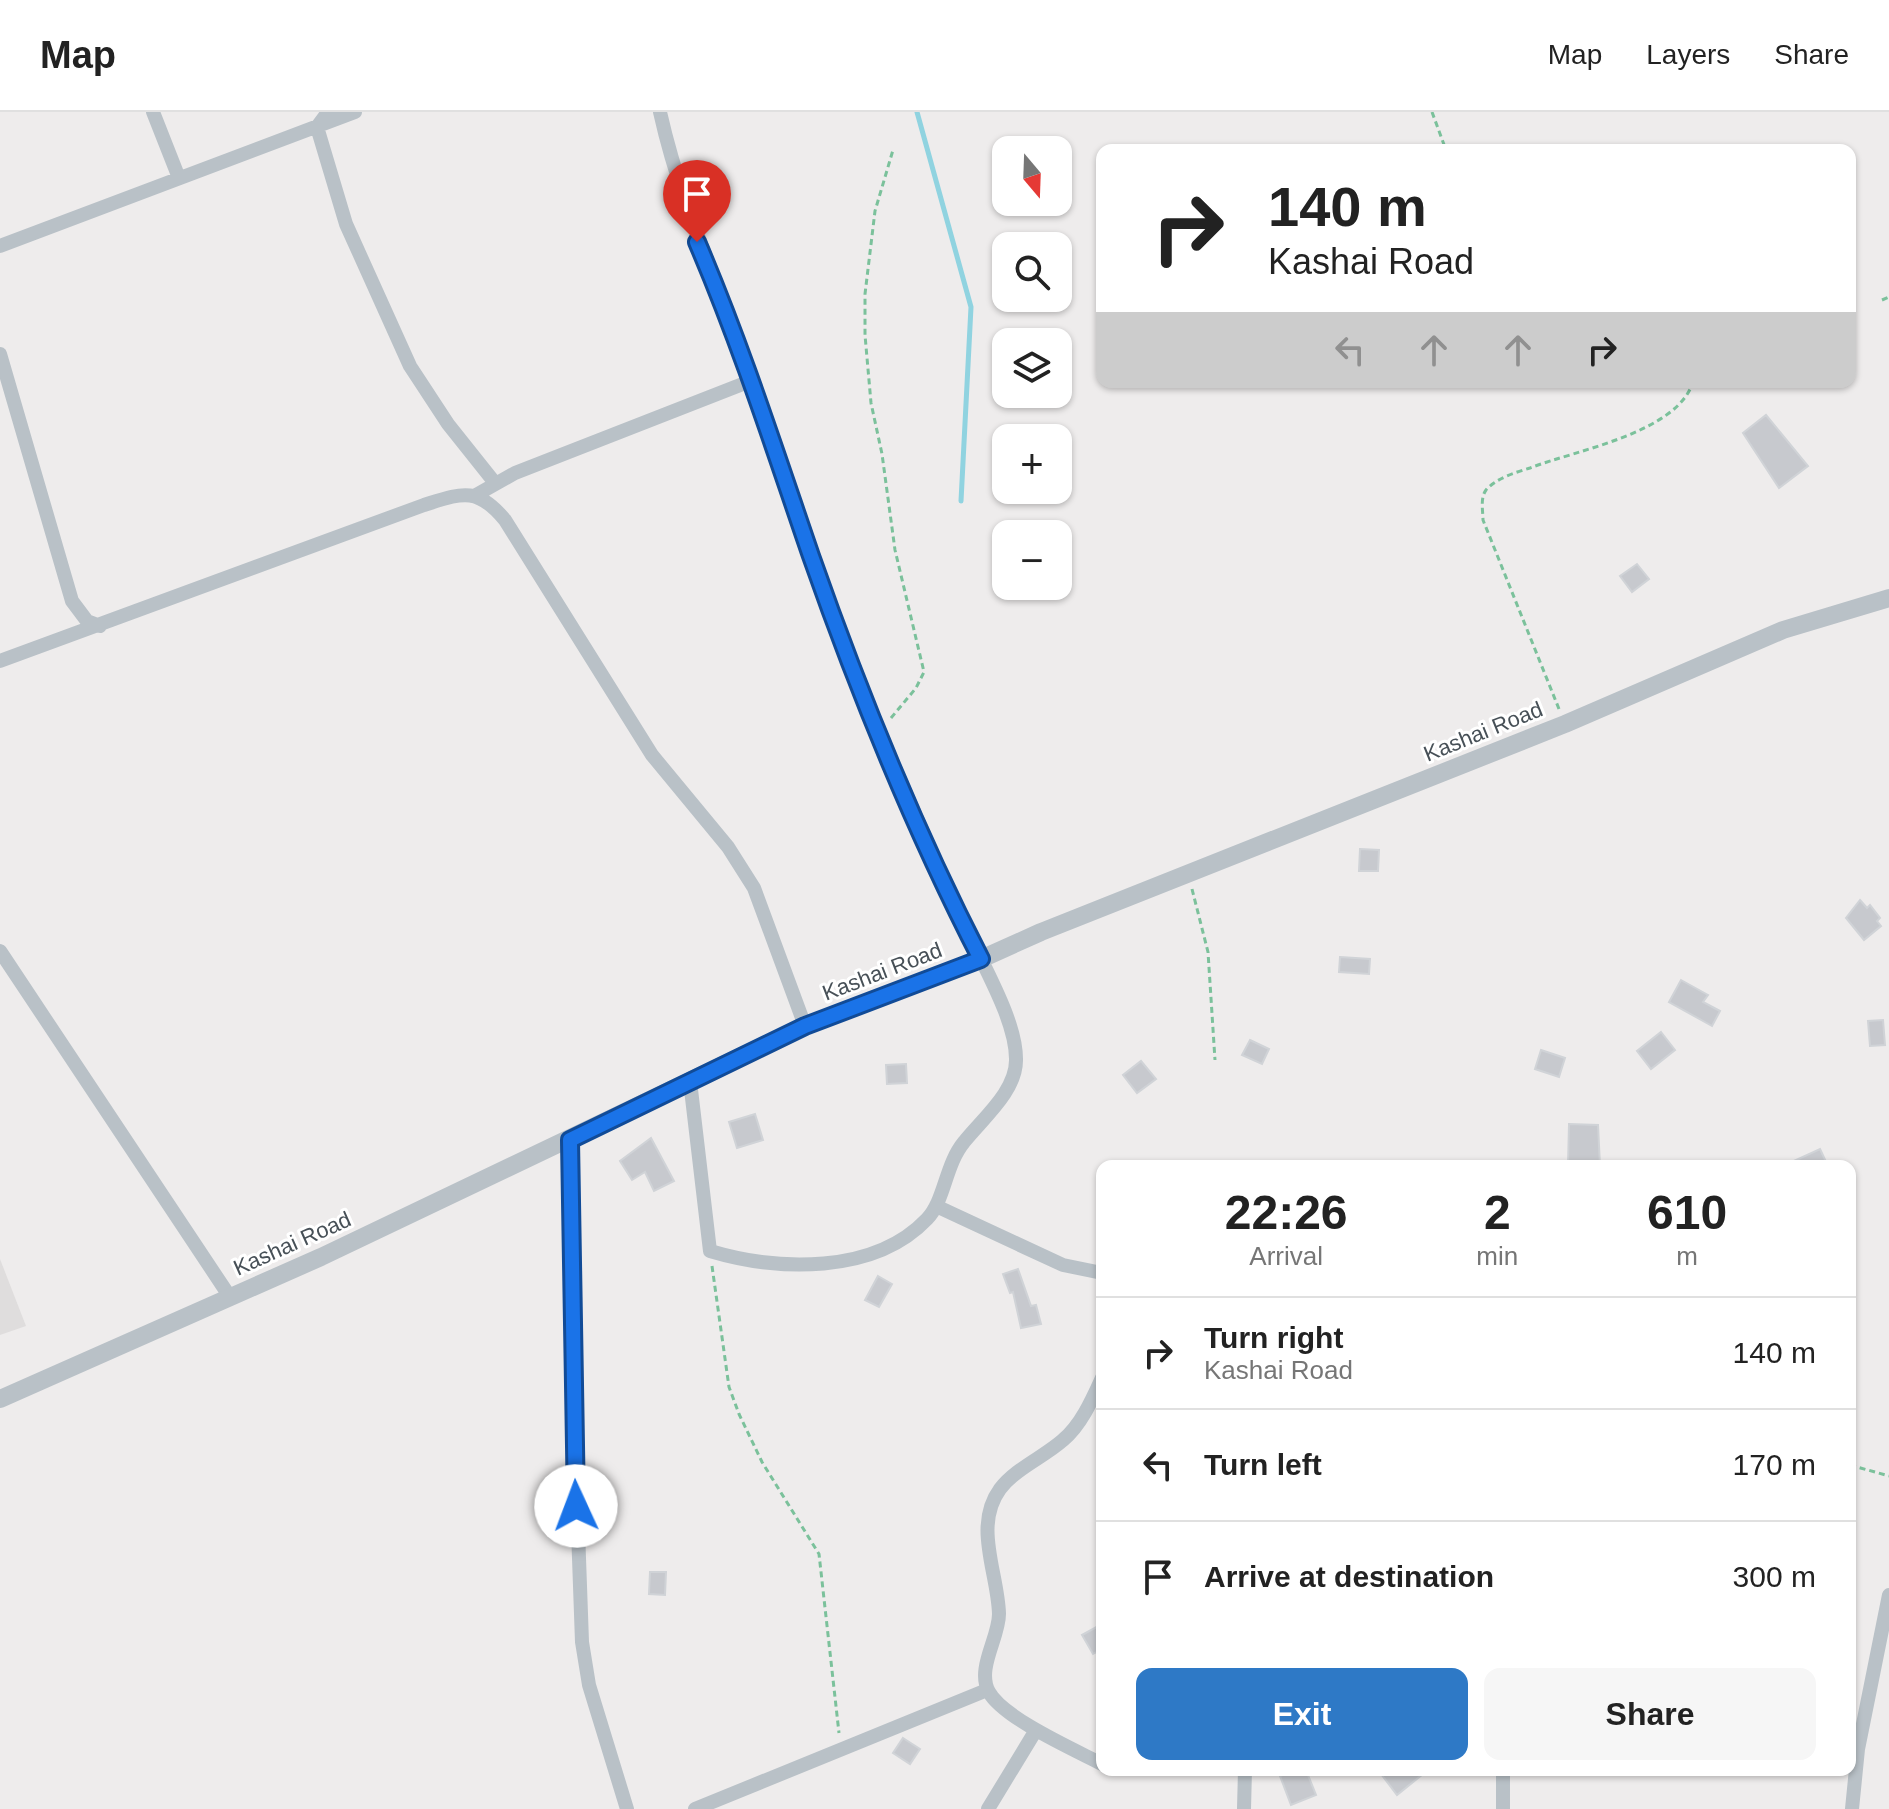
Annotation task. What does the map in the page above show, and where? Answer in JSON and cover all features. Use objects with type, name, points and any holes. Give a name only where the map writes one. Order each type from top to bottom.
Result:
[{"type":"street","points":[[153,112],[179,178]]},
{"type":"street","points":[[317,127],[328,112]]},
{"type":"street","points":[[0,246],[355,112]]},
{"type":"street","points":[[660,112],[671,162],[697,242],[753,380],[812,558],[883,740],[981,959],[1013,1039],[1016,1060],[1004,1093],[955,1154],[936,1206],[926,1220],[900,1239],[865,1256],[792,1265],[746,1262],[710,1251],[690,1081]]},
{"type":"street","points":[[317,127],[346,224],[410,366],[439,411],[495,483]]},
{"type":"street","points":[[0,354],[72,601],[87,621],[100,626]]},
{"type":"street","points":[[476,495],[495,483],[753,380]]},
{"type":"street","points":[[0,661],[424,505],[454,495],[476,495],[492,504],[505,520],[652,755],[712,826],[754,888],[805,1026]]},
{"type":"street","name":"Kashai Road","points":[[0,1399],[570,1140],[805,1026],[981,959],[1188,873],[1565,724],[1783,630],[1889,598]]},
{"type":"street","points":[[0,951],[230,1297]]},
{"type":"street","points":[[570,1140],[582,1642],[589,1685],[627,1809]]},
{"type":"street","points":[[936,1206],[1063,1265],[1096,1272]]},
{"type":"street","points":[[1096,1390],[1082,1417],[1066,1438],[1009,1480],[990,1508],[987,1536],[999,1612],[988,1662],[987,1690],[996,1702],[1036,1730],[1096,1761]]},
{"type":"street","points":[[1856,1769],[1889,1595]]},
{"type":"street","points":[[695,1809],[840,1747],[987,1690]]},
{"type":"street","points":[[988,1809],[1036,1730]]},
{"type":"street","points":[[1244,1809],[1245,1776]]},
{"type":"street","points":[[1503,1776],[1503,1809]]},
{"type":"street","points":[[1852,1809],[1855,1776]]},
{"type":"path","points":[[1432,112],[1444,144]]},
{"type":"path","points":[[883,740],[888,721],[924,672],[895,550],[882,454],[871,403],[865,335],[865,294],[875,211],[893,150]]},
{"type":"path","points":[[1882,300],[1889,297]]},
{"type":"path","points":[[1565,724],[1523,627],[1483,520],[1482,503],[1486,490],[1508,476],[1643,429],[1671,413],[1689,388]]},
{"type":"path","points":[[1188,873],[1208,952],[1215,1060]]},
{"type":"path","points":[[710,1251],[724,1357],[739,1414],[762,1462],[819,1554],[840,1747]]},
{"type":"path","points":[[1856,1467],[1889,1476]]},
{"type":"shaded area","points":[[0,1259],[26,1326],[0,1335]]},
{"type":"building","points":[[1766,415],[1808,466],[1779,488],[1743,433]]},
{"type":"building","points":[[1637,564],[1649,579],[1632,592],[1620,576]]},
{"type":"building","points":[[1360,849],[1379,850],[1378,871],[1359,871]]},
{"type":"building","points":[[1860,900],[1867,908],[1870,905],[1880,918],[1877,921],[1881,926],[1864,940],[1846,918]]},
{"type":"building","points":[[1340,957],[1370,959],[1369,974],[1339,972]]},
{"type":"building","points":[[1681,980],[1708,995],[1703,1002],[1720,1011],[1712,1026],[1669,1002]]},
{"type":"building","points":[[1883,1020],[1885,1045],[1870,1046],[1868,1021]]},
{"type":"building","points":[[1661,1032],[1675,1050],[1651,1069],[1637,1051]]},
{"type":"building","points":[[1250,1040],[1269,1049],[1262,1064],[1242,1055]]},
{"type":"building","points":[[1541,1050],[1565,1058],[1559,1077],[1535,1069]]},
{"type":"building","points":[[1141,1061],[1156,1079],[1137,1093],[1123,1075]]},
{"type":"building","points":[[906,1064],[907,1083],[887,1084],[886,1065]]},
{"type":"building","points":[[755,1114],[763,1140],[737,1148],[729,1122]]},
{"type":"building","points":[[1569,1124],[1598,1125],[1600,1160],[1568,1160]]},
{"type":"building","points":[[651,1138],[674,1181],[654,1191],[645,1172],[632,1180],[620,1161]]},
{"type":"building","points":[[1820,1149],[1825,1160],[1796,1160]]},
{"type":"building","points":[[1018,1269],[1031,1306],[1036,1305],[1041,1324],[1021,1328],[1013,1292],[1010,1293],[1003,1274]]},
{"type":"building","points":[[878,1276],[892,1284],[879,1307],[865,1300]]},
{"type":"building","points":[[650,1572],[666,1572],[665,1595],[649,1594]]},
{"type":"building","points":[[1096,1627],[1096,1652],[1093,1654],[1082,1635]]},
{"type":"building","points":[[903,1738],[920,1749],[910,1764],[893,1753]]},
{"type":"building","points":[[1280,1776],[1308,1776],[1316,1795],[1291,1805]]},
{"type":"building","points":[[1383,1776],[1421,1776],[1397,1795]]},
{"type":"waterway","points":[[917,112],[971,307],[961,501]]},
{"type":"route","points":[[576,1506],[576,1353],[570,1140],[805,1026],[981,959],[863,690],[812,558],[753,380],[697,242]]}]
